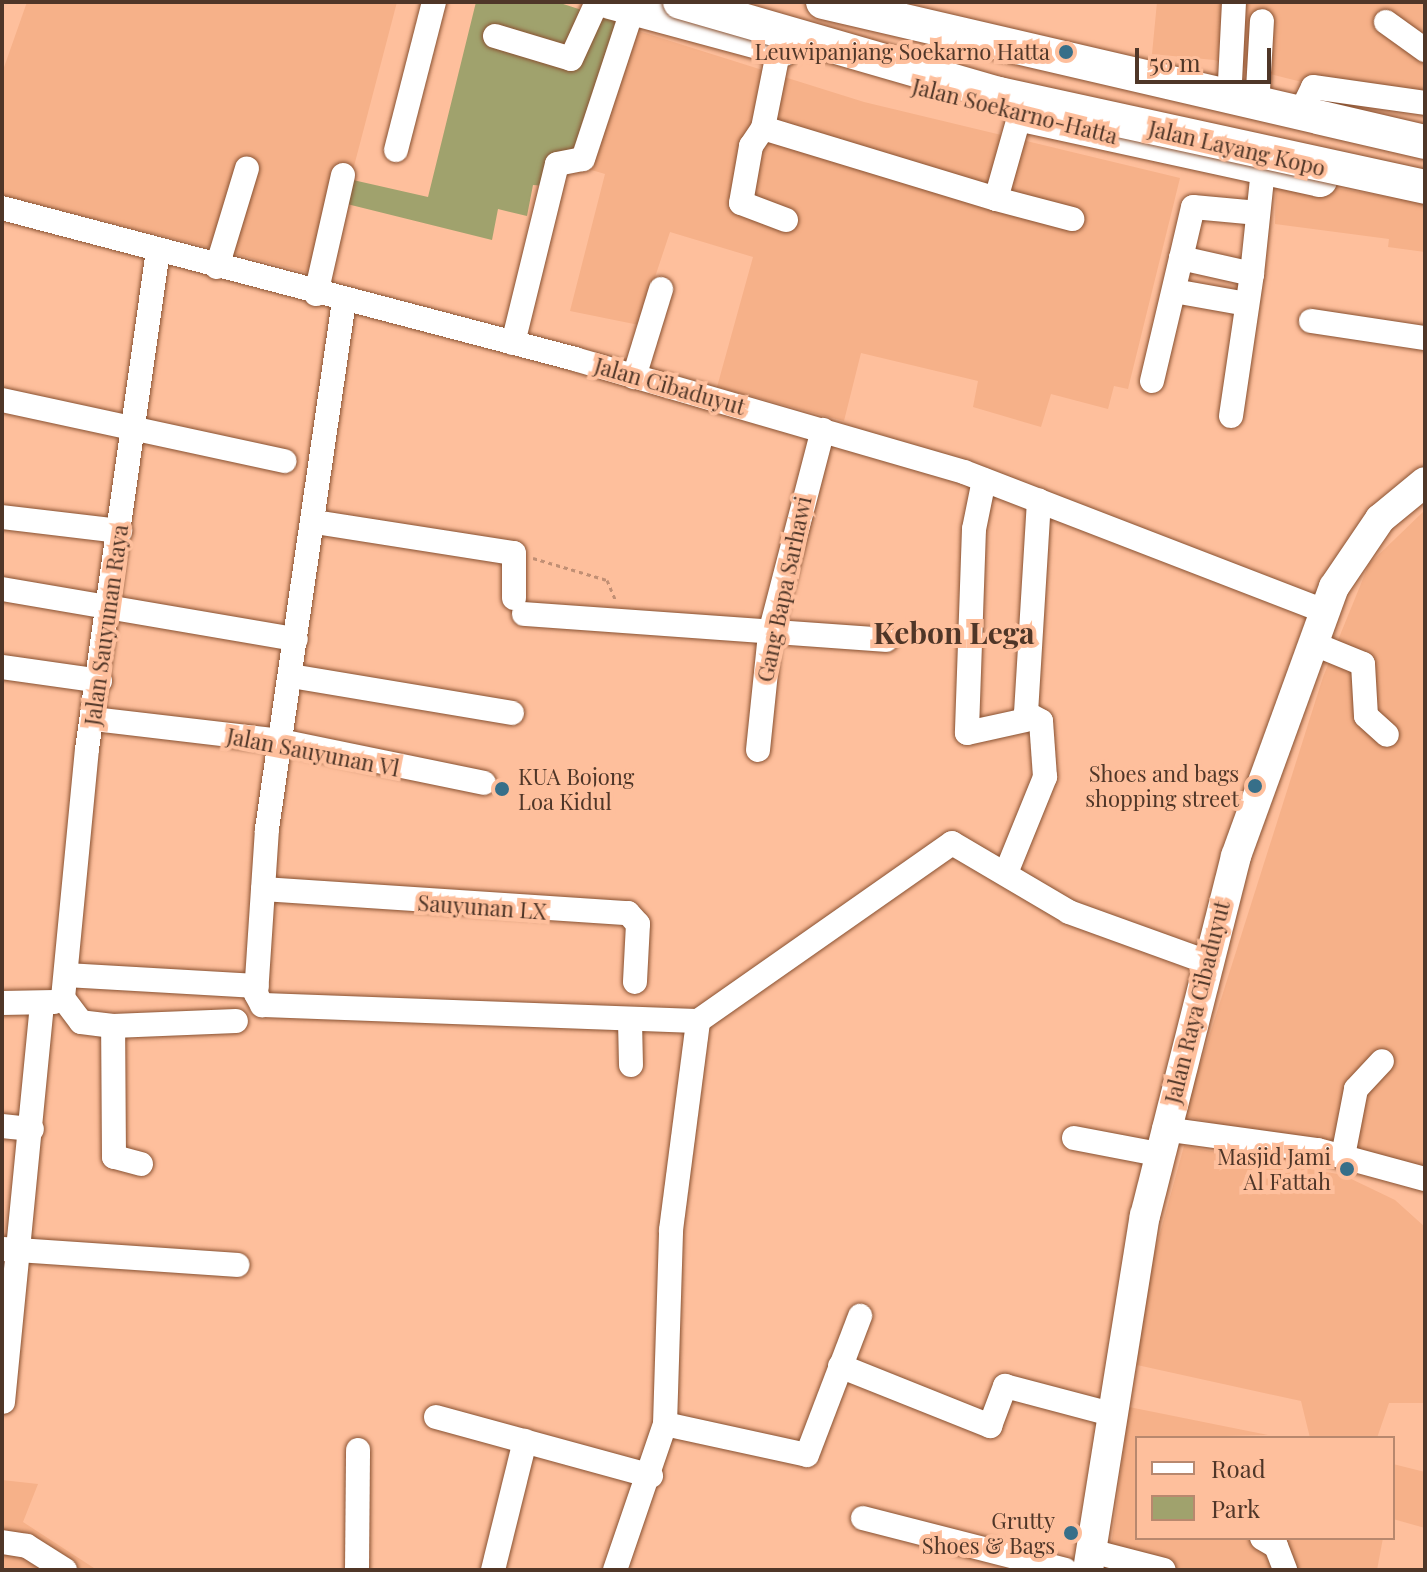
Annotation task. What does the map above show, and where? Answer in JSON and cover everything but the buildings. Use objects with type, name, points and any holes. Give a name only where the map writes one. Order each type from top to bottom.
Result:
[{"type":"highway","name":"Jalan Layang Kopo","points":[[680,2],[999,94],[1425,187]]},
{"type":"highway","name":"Jalan Layang Kopo","points":[[747,2],[1004,75],[1425,165]]},
{"type":"highway","points":[[823,2],[913,14],[1268,109],[1425,142]]},
{"type":"highway","name":"Jalan Soekarno-Hatta","points":[[622,5],[1020,114],[1268,170],[1425,198]]},
{"type":"highway","points":[[1268,109],[1302,121],[1310,145],[1297,166],[1268,170]]},
{"type":"main road","name":"Jalan Raya Cibaduyut","points":[[1089,1561],[1111,1414],[1161,1141],[1204,961],[1324,611],[1356,548],[1425,482]]},
{"type":"street","points":[[396,150],[434,2]]},
{"type":"street","points":[[495,36],[571,59],[597,2]]},
{"type":"street","points":[[1234,2],[1268,109]]},
{"type":"street","points":[[513,343],[557,164],[583,159],[622,5]]},
{"type":"street","points":[[1262,21],[1268,109]]},
{"type":"street","points":[[1386,22],[1425,50]]},
{"type":"street","points":[[779,48],[763,128],[751,146],[741,203],[786,220]]},
{"type":"street","points":[[1268,109],[1313,87],[1425,103]]},
{"type":"street","points":[[996,199],[1020,114]]},
{"type":"street","points":[[763,128],[1072,219]]},
{"type":"street","points":[[217,267],[247,168]]},
{"type":"street","points":[[1231,416],[1258,213],[1268,170]]},
{"type":"street","points":[[316,294],[343,175]]},
{"type":"street","points":[[1152,381],[1193,207],[1258,213]]},
{"type":"street","name":"Jalan Cibaduyut","points":[[2,208],[316,294],[513,343],[823,430],[984,480],[1324,611]]},
{"type":"street","name":"Jalan Sauyunan Raya","points":[[3,1402],[10,1249],[57,994],[112,609],[158,251]]},
{"type":"street","points":[[1181,258],[1252,274]]},
{"type":"street","points":[[634,377],[661,289]]},
{"type":"street","points":[[1174,291],[1247,304]]},
{"type":"street","points":[[344,301],[315,522],[280,741],[263,889],[257,986],[262,1005],[278,1009],[698,1021],[934,850],[963,844],[1006,873],[1122,936],[1204,961]]},
{"type":"street","points":[[1311,321],[1425,338]]},
{"type":"street","points":[[2,400],[284,461]]},
{"type":"street","name":"Gang Bapa Sarhawi","points":[[758,750],[770,633],[823,430]]},
{"type":"street","points":[[984,480],[974,529],[967,733],[1026,720],[1041,721],[1045,777],[1006,873]]},
{"type":"street","points":[[1026,720],[1039,500]]},
{"type":"street","points":[[2,517],[120,531]]},
{"type":"street","points":[[315,522],[514,553],[519,606],[613,621],[886,640]]},
{"type":"street","points":[[2,589],[296,639]]},
{"type":"street","points":[[1312,643],[1363,664],[1366,716],[1387,735]]},
{"type":"street","points":[[2,667],[100,681]]},
{"type":"street","points":[[291,676],[512,713]]},
{"type":"street","name":"Jalan Sauyunan Vl","points":[[94,719],[280,741],[484,783]]},
{"type":"street","name":"Sauyunan LX","points":[[263,889],[628,913],[638,924],[635,982]]},
{"type":"street","points":[[2,1003],[57,994],[257,986]]},
{"type":"street","points":[[57,994],[81,1022],[113,1026],[236,1021]]},
{"type":"street","points":[[630,1021],[631,1065]]},
{"type":"street","points":[[615,1570],[651,1476],[665,1424],[671,1230],[698,1021]]},
{"type":"street","points":[[113,1026],[114,1157],[141,1164]]},
{"type":"street","points":[[1343,1156],[1356,1089],[1382,1061]]},
{"type":"street","points":[[2,1126],[32,1129]]},
{"type":"street","points":[[1074,1138],[1161,1141],[1343,1156],[1425,1179]]},
{"type":"street","points":[[10,1249],[237,1265]]},
{"type":"street","points":[[665,1424],[807,1455],[860,1316]]},
{"type":"street","points":[[840,1366],[990,1426],[1005,1386],[1111,1414]]},
{"type":"street","points":[[436,1417],[651,1476]]},
{"type":"street","points":[[493,1570],[525,1441]]},
{"type":"street","points":[[357,1570],[358,1450]]},
{"type":"street","points":[[863,1518],[1065,1570]]},
{"type":"street","points":[[1266,1540],[1276,1546],[1285,1570]]},
{"type":"street","points":[[2,1542],[27,1546],[60,1569]]},
{"type":"street","points":[[1089,1561],[1164,1570]]},
{"type":"path","points":[[514,553],[611,583],[613,621]]},
{"type":"shaded area","points":[[27,2],[397,2],[325,277],[2,195],[2,73]]},
{"type":"shaded area","points":[[1157,2],[1425,2],[1425,113],[1214,60],[1152,54]]},
{"type":"shaded area","points":[[629,28],[864,102],[1180,178],[1128,389],[1114,386],[1108,409],[1051,394],[1041,427],[973,407],[978,381],[861,353],[844,421],[717,387],[753,257],[670,232],[639,325],[570,311],[605,174],[588,169]]},
{"type":"shaded area","points":[[1276,178],[1425,203],[1425,252],[1388,247],[1389,239],[1275,224]]},
{"type":"shaded area","points":[[1425,510],[1425,1174],[1184,1116],[1323,677],[1369,564]]},
{"type":"shaded area","points":[[1184,1146],[1343,1175],[1395,1200],[1425,1227],[1425,1403],[1389,1403],[1378,1436],[1310,1436],[1301,1401],[1137,1365],[1142,1299]]},
{"type":"shaded area","points":[[1129,1407],[1268,1435],[1135,1436],[1135,1540],[1383,1540],[1377,1570],[1108,1570]]},
{"type":"shaded area","points":[[1395,1464],[1425,1472],[1425,1528],[1395,1520]]},
{"type":"shaded area","points":[[2,1480],[38,1484],[23,1522],[97,1570],[2,1570]]},
{"type":"green space","points":[[476,2],[557,2],[625,24],[579,158],[547,186],[533,185],[527,216],[498,209],[492,240],[347,204],[353,180],[428,197]]},
{"type":"place","name":"Leuwipanjang Soekarno Hatta","points":[[1066,52]]},
{"type":"place","name":"Shoes and bags shopping street","points":[[1255,786]]},
{"type":"place","name":"KUA Bojong Loa Kidul","points":[[502,789]]},
{"type":"place","name":"Masjid Jami Al Fattah","points":[[1347,1169]]},
{"type":"place","name":"Grutty Shoes & Bags","points":[[1071,1533]]},
{"type":"district","name":"Kebon Lega","points":[[954,632]]}]
